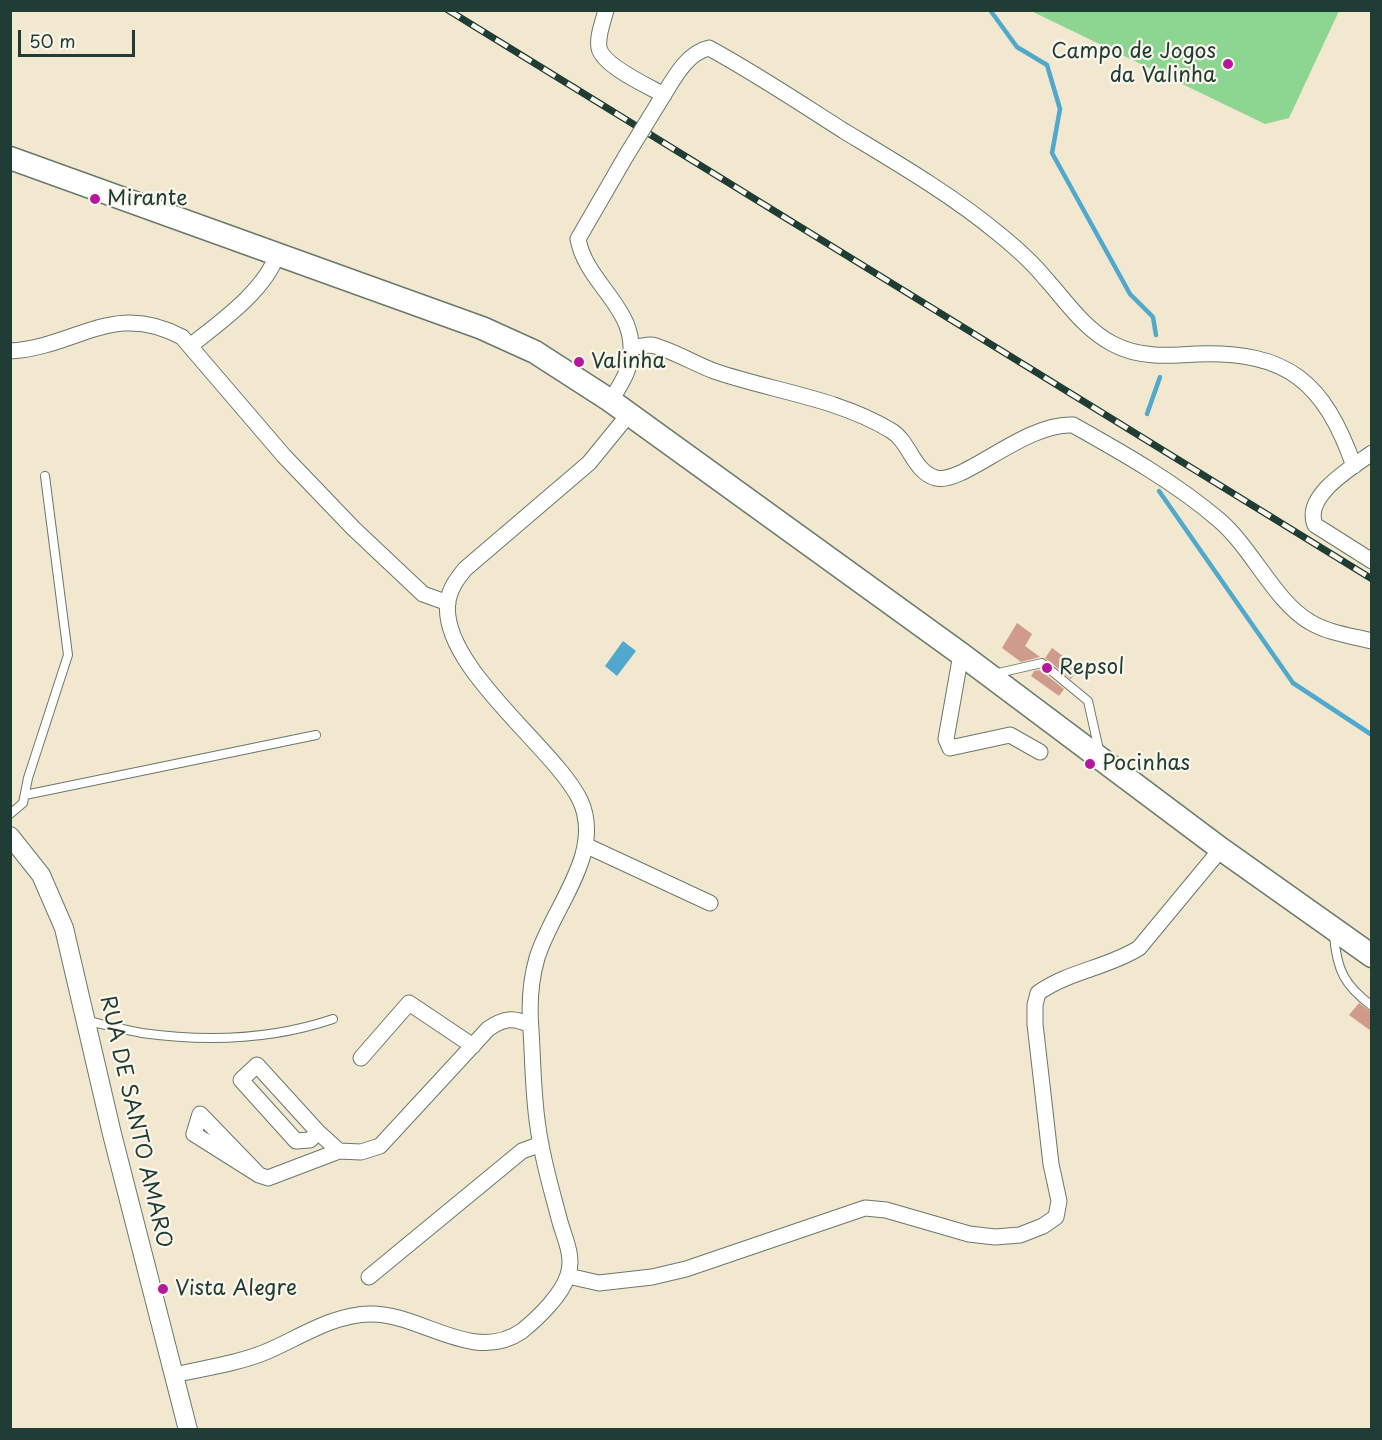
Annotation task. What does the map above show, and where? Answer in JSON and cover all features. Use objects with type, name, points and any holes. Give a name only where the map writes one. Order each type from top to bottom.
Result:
[{"type":"main road","points":[[10,158],[482,328],[535,352],[629,414],[961,654],[1221,849],[1371,956]]},
{"type":"street","points":[[606,10],[599,42],[602,54],[611,64],[661,99]]},
{"type":"street","points":[[611,401],[628,370],[633,347],[629,326],[580,254],[578,239],[661,99],[691,56],[699,50],[709,48],[922,179],[999,234],[1044,276],[1094,332],[1113,344],[1133,352],[1162,356],[1222,353],[1253,356],[1276,363],[1303,380],[1332,414],[1354,466]]},
{"type":"street","points":[[190,345],[230,314],[274,265],[277,254]]},
{"type":"street","points":[[10,351],[43,346],[99,326],[126,321],[167,329],[182,337],[284,456],[353,528],[423,594],[448,603]]},
{"type":"street","points":[[633,347],[651,345],[712,370],[820,401],[886,427],[906,443],[914,460],[926,474],[938,478],[952,477],[1014,441],[1041,430],[1063,424],[1073,425],[1169,484],[1218,519],[1238,538],[1281,595],[1309,622],[1371,642]]},
{"type":"street","points":[[174,1375],[266,1352],[293,1338],[352,1316],[384,1316],[430,1328],[453,1338],[474,1342],[496,1342],[519,1333],[534,1320],[556,1296],[568,1276],[569,1249],[541,1144],[530,1025],[532,981],[537,957],[589,837],[587,817],[568,779],[516,724],[480,679],[458,643],[448,603],[454,582],[465,569],[589,463],[629,414]]},
{"type":"street","points":[[1371,453],[1318,497],[1312,516],[1315,525],[1371,561]]},
{"type":"street","points":[[961,654],[946,739],[950,748],[1010,735],[1040,752]]},
{"type":"street","name":"RUA DE SANTO AMARO","points":[[10,836],[41,875],[55,902],[88,1021],[112,1134],[188,1430]]},
{"type":"street","points":[[585,845],[710,903]]},
{"type":"street","points":[[568,1276],[598,1283],[652,1277],[686,1269],[865,1208],[886,1210],[969,1234],[994,1237],[1020,1235],[1043,1226],[1056,1216],[1059,1201],[1051,1164],[1035,1024],[1035,1005],[1038,993],[1071,975],[1123,958],[1139,948],[1221,849]]},
{"type":"street","points":[[361,1058],[409,1003],[473,1046]]},
{"type":"street","points":[[259,1175],[268,1178],[339,1151],[361,1152],[380,1146],[473,1046],[500,1021],[514,1018],[530,1025]]},
{"type":"street","points":[[318,1132],[310,1140],[296,1141],[241,1080],[257,1065],[318,1132],[339,1151]]},
{"type":"street","points":[[369,1277],[522,1151],[541,1144]]},
{"type":"lane","points":[[10,814],[23,803],[28,778],[68,655],[45,476]]},
{"type":"lane","points":[[989,675],[1042,663],[1088,701],[1101,757]]},
{"type":"lane","points":[[25,795],[316,735]]},
{"type":"lane","points":[[1333,928],[1336,962],[1352,991],[1371,1006]]},
{"type":"lane","points":[[88,1021],[141,1033],[233,1038],[283,1033],[333,1019]]},
{"type":"green space","name":"Campo de Jogos da Valinha","points":[[1031,11],[1339,11],[1289,118],[1265,124]]},
{"type":"water","points":[[623,641],[636,651],[617,676],[605,666]]},
{"type":"building","points":[[1017,623],[1032,634],[1025,646],[1040,657],[1021,662],[1002,648]]},
{"type":"building","points":[[1052,648],[1079,668],[1071,679],[1045,658]]},
{"type":"building","points":[[1040,670],[1064,689],[1059,696],[1031,676],[1034,671]]},
{"type":"building","points":[[1359,1003],[1371,1012],[1371,1031],[1349,1015]]},
{"type":"waterway","points":[[990,10],[1017,47],[1047,65],[1060,109],[1052,153],[1130,294],[1153,317],[1156,335]]},
{"type":"waterway","points":[[1147,414],[1160,377]]},
{"type":"waterway","points":[[1159,491],[1293,683],[1372,735]]},
{"type":"railway","points":[[448,10],[1372,579]]},
{"type":"place","name":"Campo de Jogos da Valinha","points":[[1228,64]]},
{"type":"place","name":"Mirante","points":[[95,199]]},
{"type":"place","name":"Valinha","points":[[579,362]]},
{"type":"place","name":"Repsol","points":[[1047,668]]},
{"type":"place","name":"Pocinhas","points":[[1090,764]]},
{"type":"place","name":"Vista Alegre","points":[[163,1289]]}]
